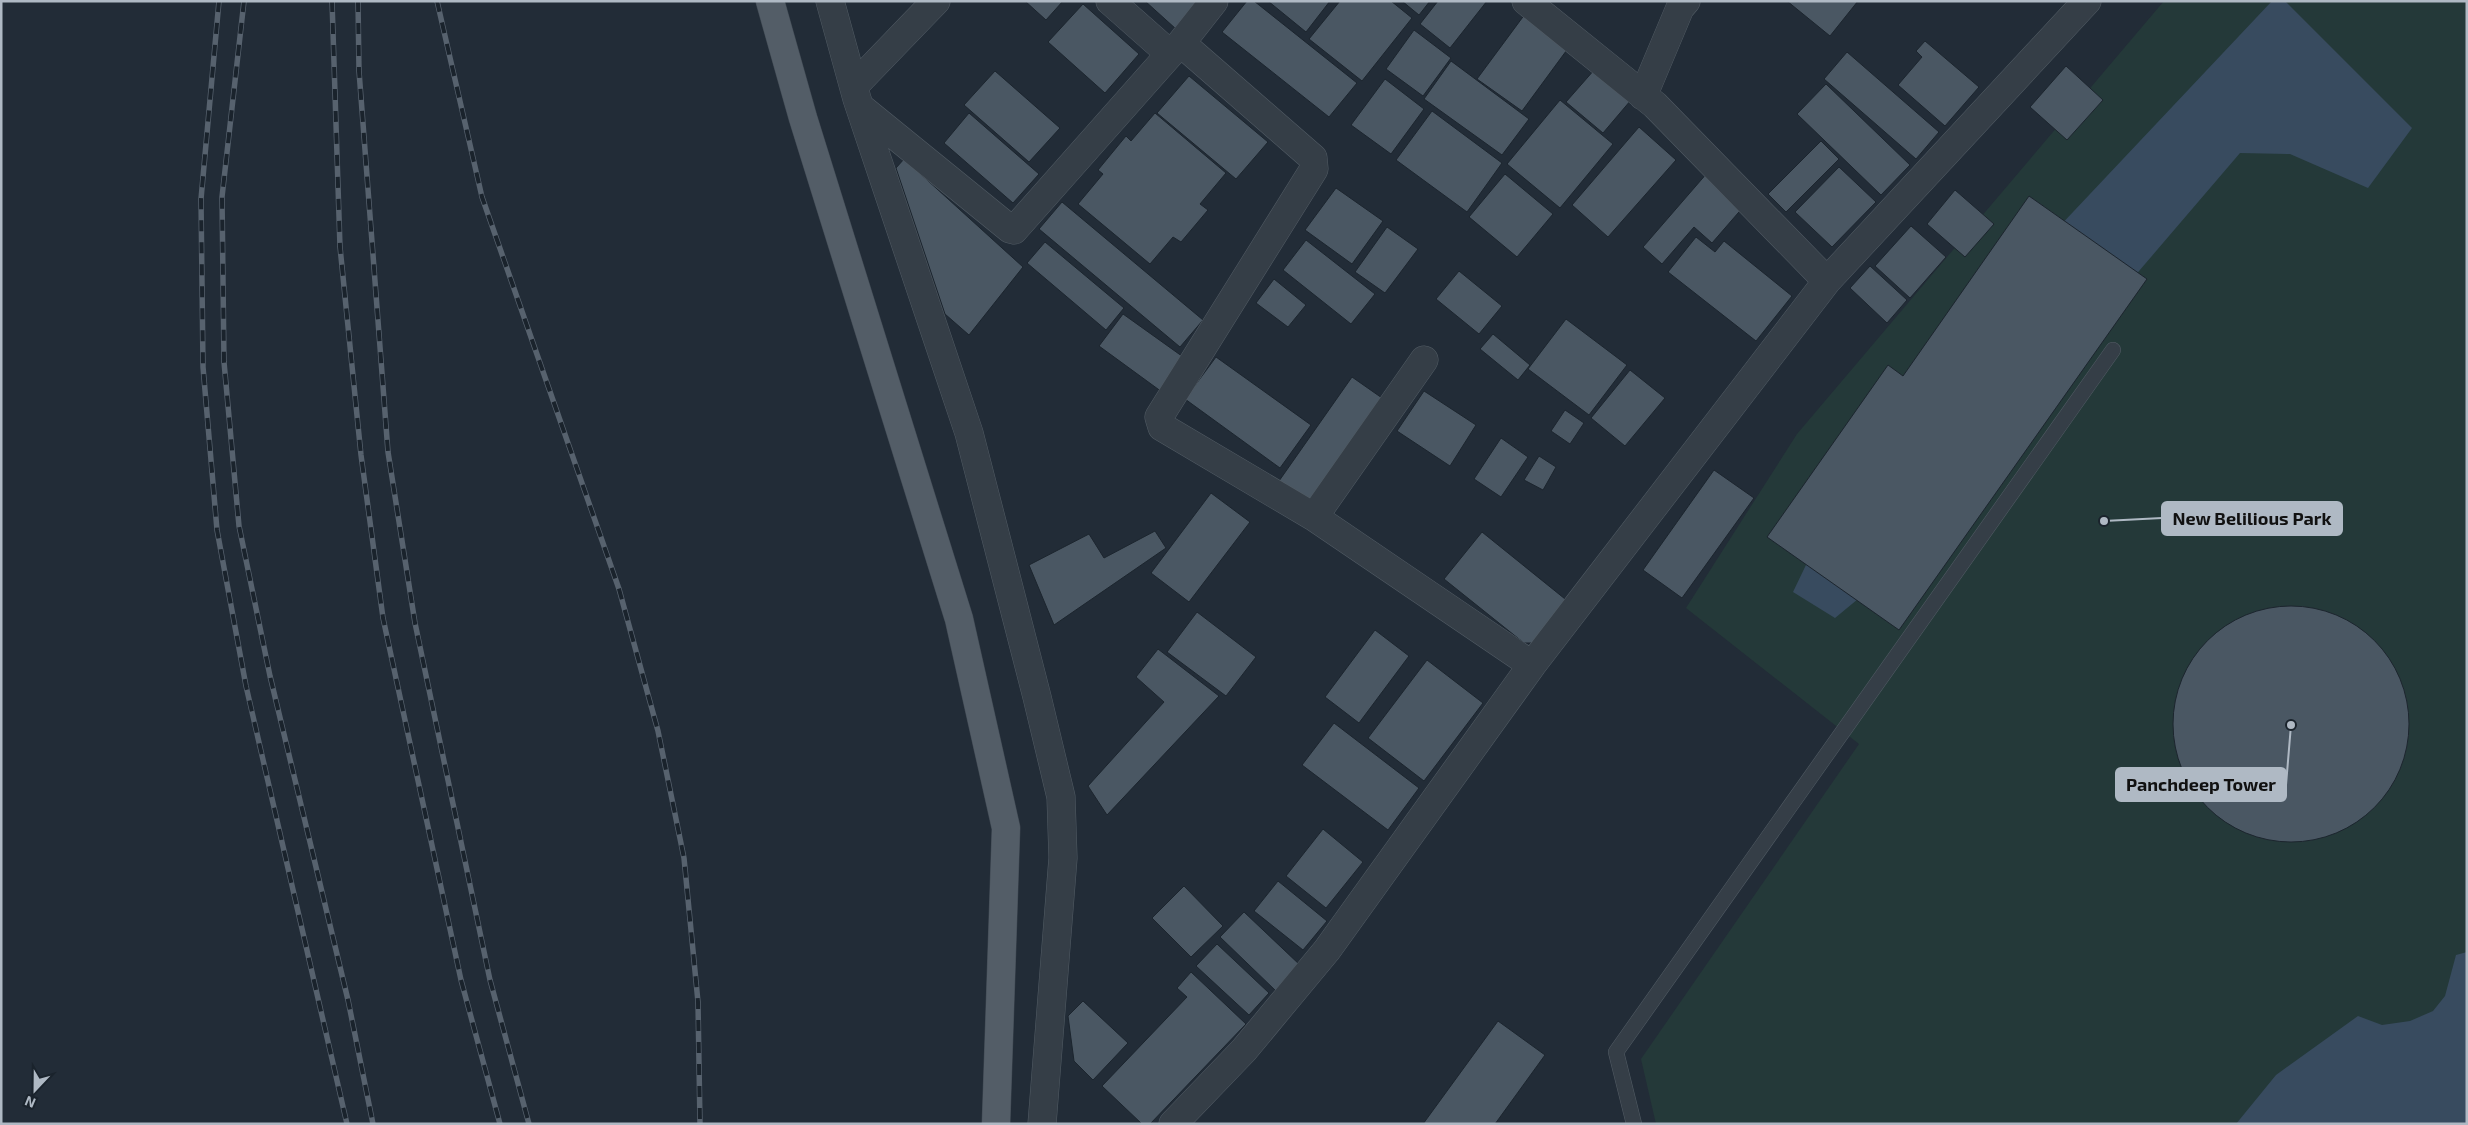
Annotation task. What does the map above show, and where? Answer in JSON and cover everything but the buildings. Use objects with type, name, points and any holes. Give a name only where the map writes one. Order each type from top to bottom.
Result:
[{"type":"main road","points":[[770,1],[803,118],[958,619],[1006,828],[996,1124]]},
{"type":"street","points":[[830,1],[857,97],[969,433],[1038,697],[1061,797],[1063,858],[1042,1124]]},
{"type":"street","points":[[857,97],[936,1]]},
{"type":"street","points":[[1110,1],[1176,48],[1313,158],[1314,168],[1197,353],[1159,417],[1159,423],[1162,427],[1314,518],[1532,665]]},
{"type":"street","points":[[857,97],[1010,229],[1014,230],[1176,48],[1214,1]]},
{"type":"street","points":[[1526,1],[1655,105],[1827,281]]},
{"type":"street","points":[[1642,96],[1680,8],[1686,1]]},
{"type":"street","points":[[1173,1124],[1244,1050],[1327,950],[1532,665],[1827,281],[2087,1]]},
{"type":"street","points":[[1314,518],[1424,360]]},
{"type":"lane","points":[[1634,1124],[1616,1052],[2113,350]]},
{"type":"green space","points":[[2164,1],[2467,1],[2467,1124],[1656,1124],[1641,1059],[1859,744],[1686,608],[1797,434]]},
{"type":"water","points":[[2272,1],[2285,1],[2412,128],[2368,188],[2290,154],[2240,153],[2003,430],[1904,561],[1835,618],[1793,592],[1817,542],[2025,263]]},
{"type":"water","points":[[2467,952],[2467,1124],[2236,1124],[2276,1075],[2358,1016],[2382,1025],[2410,1021],[2433,1011],[2445,996],[2456,955]]},
{"type":"railway","points":[[219,1],[201,199],[203,367],[217,530],[246,686],[347,1124]]},
{"type":"railway","points":[[244,1],[222,197],[224,362],[239,526],[270,676],[348,1000],[373,1124]]},
{"type":"railway","points":[[332,1],[340,247],[361,455],[383,618],[461,980],[500,1124]]},
{"type":"railway","points":[[358,1],[359,71],[388,452],[415,623],[490,980],[529,1124]]},
{"type":"railway","points":[[437,1],[482,197],[619,589],[658,731],[684,858],[698,1002],[700,1124]]},
{"type":"place","name":"New Belilious Park","points":[[2104,521]]},
{"type":"place","name":"Panchdeep Tower","points":[[2291,725]]}]
